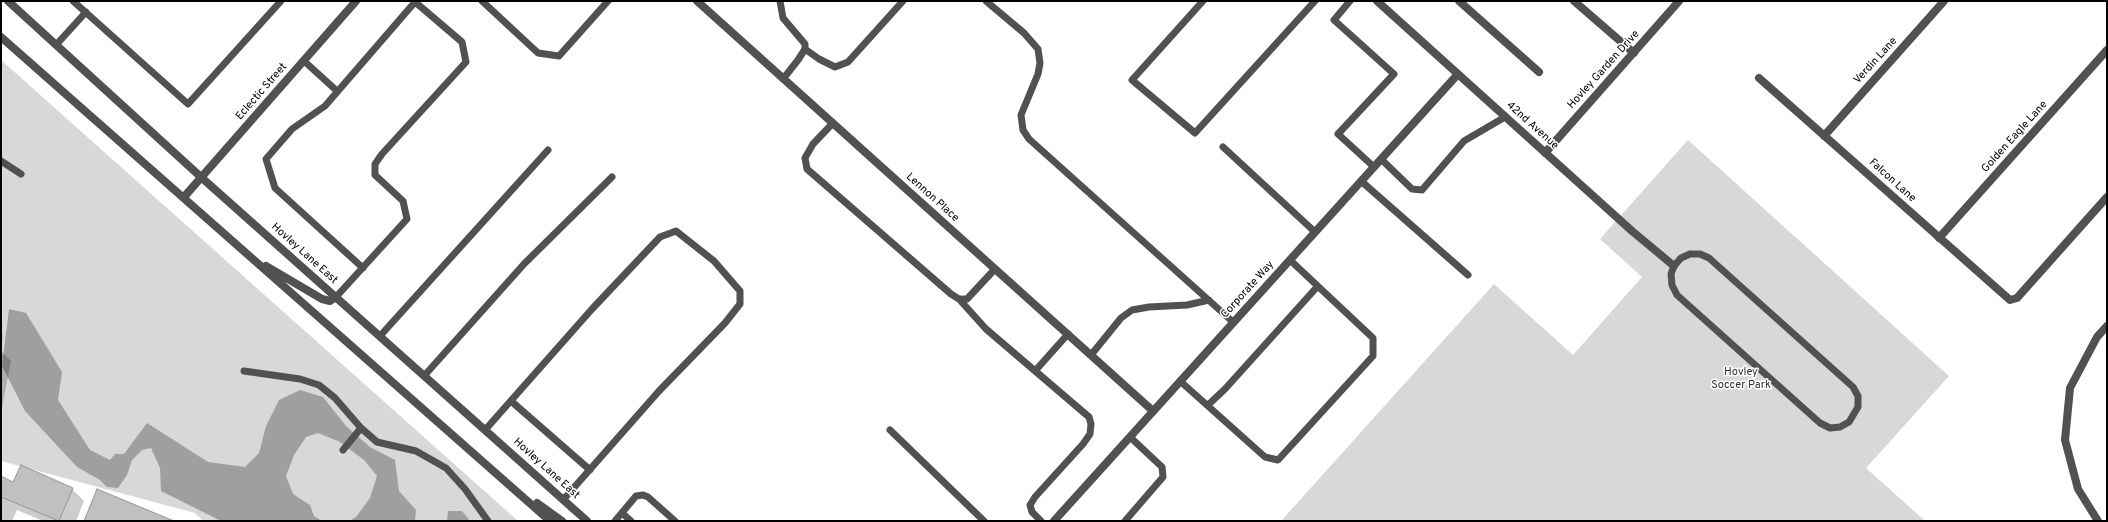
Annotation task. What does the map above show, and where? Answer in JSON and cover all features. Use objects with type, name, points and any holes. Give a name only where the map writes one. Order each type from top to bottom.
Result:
[{"type":"street","name":"Hovley Lane East","points":[[8,1],[202,178],[587,521]]},
{"type":"street","name":"Eclectic Street","points":[[184,198],[355,1]]},
{"type":"street","name":"Lennon Place","points":[[697,1],[1153,411]]},
{"type":"street","name":"42nd Avenue","points":[[1377,1],[1632,231],[1674,266]]},
{"type":"street","points":[[1459,1],[1539,72]]},
{"type":"street","points":[[1574,1],[1634,53]]},
{"type":"street","name":"Hovley Garden Drive","points":[[1545,153],[1679,1]]},
{"type":"street","name":"Verdin Lane","points":[[1824,136],[1942,2]]},
{"type":"street","points":[[1,37],[550,521]]},
{"type":"street","name":"Golden Eagle Lane","points":[[1939,238],[2107,50]]},
{"type":"street","name":"Corporate Way","points":[[1054,521],[1458,74]]},
{"type":"street","name":"Falcon Lane","points":[[1759,78],[2010,300],[2018,298],[2107,197]]},
{"type":"street","points":[[252,259],[314,295],[330,300],[336,297]]},
{"type":"street","points":[[2098,521],[2078,489],[2065,440],[2070,388],[2097,337],[2107,326]]},
{"type":"street","points":[[505,481],[562,521]]},
{"type":"lane","points":[[73,1],[188,104],[281,1]]},
{"type":"lane","points":[[482,1],[538,52],[559,56],[608,1]]},
{"type":"lane","points":[[780,1],[783,18],[805,44],[805,49],[783,79]]},
{"type":"lane","points":[[805,49],[819,59],[835,66],[848,62],[903,1]]},
{"type":"lane","points":[[986,1],[1024,33],[1038,49],[1040,63],[1038,74],[1021,115],[1023,130],[1029,139],[1233,322]]},
{"type":"lane","points":[[1203,1],[1132,80],[1195,133],[1315,1]]},
{"type":"lane","points":[[1350,1],[1334,20],[1394,74],[1338,134],[1374,167]]},
{"type":"lane","points":[[336,297],[363,268],[407,219],[403,201],[375,175],[375,164],[382,154],[466,62],[462,42],[415,2],[325,106],[292,129],[266,159],[275,188],[363,268]]},
{"type":"lane","points":[[56,45],[86,12]]},
{"type":"lane","points":[[304,60],[337,91]]},
{"type":"lane","points":[[1381,160],[1412,189],[1422,190],[1464,141],[1505,117]]},
{"type":"lane","points":[[833,123],[812,144],[805,158],[807,169],[951,294],[959,299],[986,329],[1089,416],[1091,424],[1090,434],[1083,444],[1034,497],[1030,505],[1032,512],[1041,521]]},
{"type":"lane","points":[[1223,148],[1315,232]]},
{"type":"lane","points":[[380,336],[548,150]]},
{"type":"lane","points":[[1,161],[22,174]]},
{"type":"lane","points":[[424,376],[524,264],[612,177]]},
{"type":"lane","points":[[1361,181],[1468,275]]},
{"type":"lane","points":[[485,430],[592,309],[660,237],[676,231],[714,261],[740,291],[740,304],[724,323],[659,391],[563,500]]},
{"type":"lane","points":[[1690,254],[1700,254],[1710,258],[1853,387],[1858,396],[1858,407],[1849,422],[1840,427],[1830,428],[1815,418],[1677,295],[1672,285],[1674,266],[1681,258],[1690,254]]},
{"type":"lane","points":[[1180,381],[1265,456],[1278,460],[1373,356],[1373,338],[1290,260]]},
{"type":"lane","points":[[959,299],[967,298],[995,269]]},
{"type":"lane","points":[[1208,405],[1225,389],[1317,287]]},
{"type":"lane","points":[[1091,355],[1121,318],[1132,310],[1149,307],[1187,305],[1209,300]]},
{"type":"lane","points":[[1035,371],[1068,334]]},
{"type":"lane","points":[[244,371],[300,379],[319,385],[335,398],[361,428],[377,442],[416,451],[446,468],[465,489],[488,521]]},
{"type":"lane","points":[[511,401],[590,470]]},
{"type":"lane","points":[[343,450],[361,428]]},
{"type":"lane","points":[[890,430],[984,521]]},
{"type":"lane","points":[[1126,521],[1164,477],[1162,467],[1130,437]]},
{"type":"lane","points":[[615,521],[636,496],[643,495],[648,497],[675,521]]},
{"type":"lane","points":[[622,513],[631,521]]},
{"type":"green space","points":[[1,60],[518,521],[203,521],[195,513],[1,461]]},
{"type":"green space","name":"Hovley Soccer Park","points":[[1688,140],[1949,376],[1866,468],[1925,521],[1281,521],[1494,284],[1573,355],[1642,277],[1600,239]]},
{"type":"shaded area","points":[[9,309],[26,313],[62,372],[58,400],[90,450],[110,460],[115,454],[124,454],[147,423],[208,462],[245,467],[259,453],[266,426],[279,400],[300,390],[323,397],[346,426],[370,447],[395,460],[399,491],[416,510],[415,521],[349,521],[356,517],[370,498],[377,476],[364,460],[340,442],[318,433],[306,437],[294,455],[286,476],[293,494],[310,505],[314,516],[322,521],[221,521],[161,491],[160,468],[151,448],[142,450],[132,460],[127,475],[118,488],[107,487],[100,480],[77,467],[25,411],[2,366]]},
{"type":"shaded area","points":[[448,511],[462,511],[470,521],[447,521]]},
{"type":"building","points":[[21,465],[73,488],[59,521],[1,497],[1,476],[13,482]]},
{"type":"building","points":[[97,489],[174,521],[84,521]]}]
